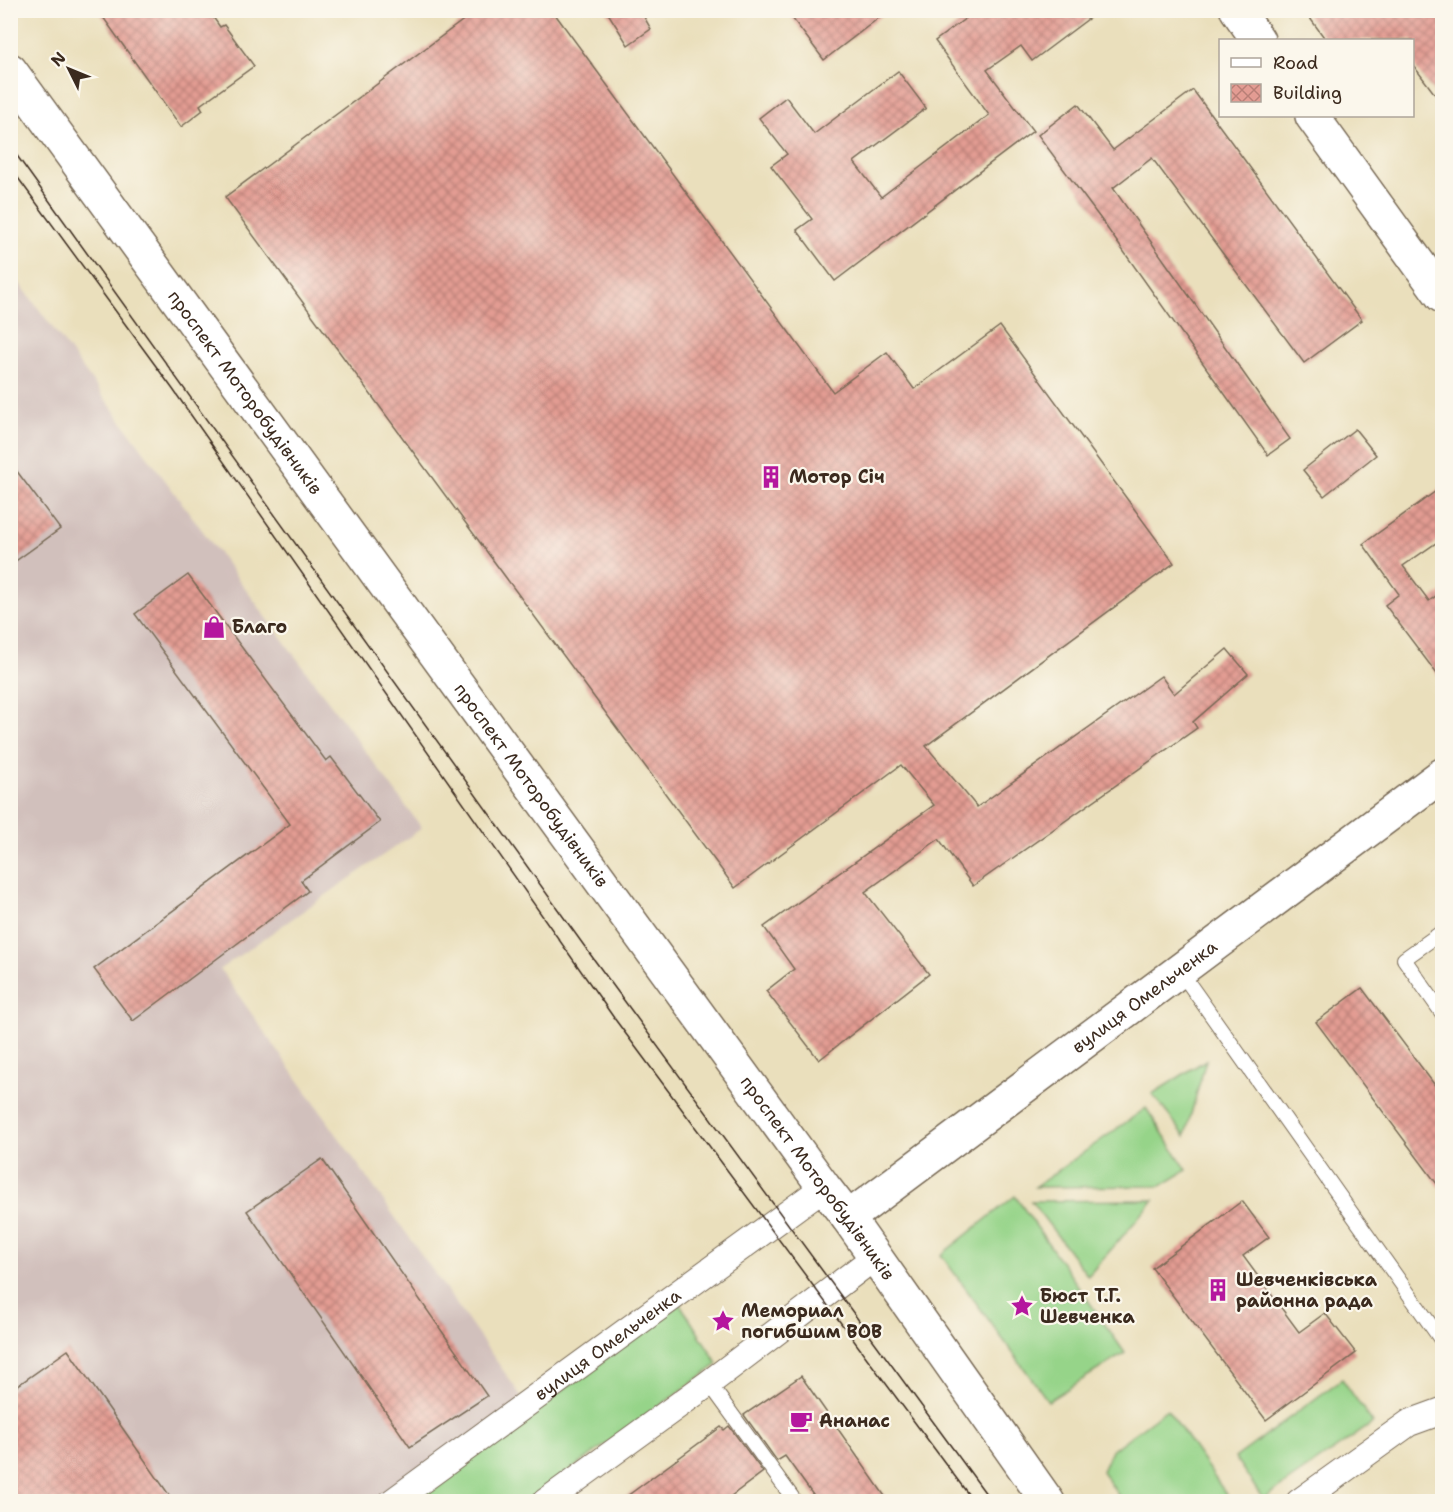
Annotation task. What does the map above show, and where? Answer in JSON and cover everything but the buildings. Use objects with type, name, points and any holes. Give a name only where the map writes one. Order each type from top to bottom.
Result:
[{"type":"main road","points":[[1237,10],[1257,39]]},
{"type":"main road","name":"проспект Моторобудівників","points":[[10,70],[848,1218],[1048,1502]]},
{"type":"main road","points":[[1313,117],[1443,296]]},
{"type":"main road","name":"вулиця Омельченка","points":[[848,1218],[1443,775]]},
{"type":"street","name":"вулиця Омельченка","points":[[392,1502],[824,1187]]},
{"type":"street","points":[[545,1502],[709,1383],[876,1257]]},
{"type":"street","points":[[1299,1502],[1409,1423],[1443,1411]]},
{"type":"lane","points":[[1443,932],[1404,959],[1443,1013]]},
{"type":"lane","points":[[1179,970],[1443,1341]]},
{"type":"lane","points":[[709,1383],[791,1500]]},
{"type":"shaded area","points":[[10,270],[422,828],[220,969],[524,1400],[384,1501],[11,1501]]},
{"type":"green space","points":[[1206,1060],[1185,1136],[1152,1094]]},
{"type":"green space","points":[[1146,1108],[1187,1170],[1161,1186],[1035,1187]]},
{"type":"green space","points":[[1015,1196],[1125,1353],[1048,1401],[941,1255]]},
{"type":"green space","points":[[1154,1200],[1088,1276],[1031,1201]]},
{"type":"green space","points":[[680,1304],[718,1364],[527,1501],[410,1502]]},
{"type":"green space","points":[[1342,1379],[1373,1423],[1263,1499],[1235,1458]]},
{"type":"green space","points":[[1167,1409],[1231,1501],[1122,1501],[1102,1471],[1111,1451]]},
{"type":"tram line","points":[[10,146],[590,954],[992,1502]]},
{"type":"tram line","points":[[10,167],[172,388],[614,1018],[974,1502]]},
{"type":"place","name":"Мотор Січ","points":[[771,477]]},
{"type":"place","name":"Благо","points":[[214,627]]},
{"type":"place","name":"Шевченківська районна рада","points":[[1218,1290]]},
{"type":"place","name":"Бюст Т.Г. Шевченка","points":[[1022,1306]]},
{"type":"place","name":"Мемориал погибшим ВОВ","points":[[723,1321]]},
{"type":"place","name":"Ананас","points":[[801,1421]]}]
